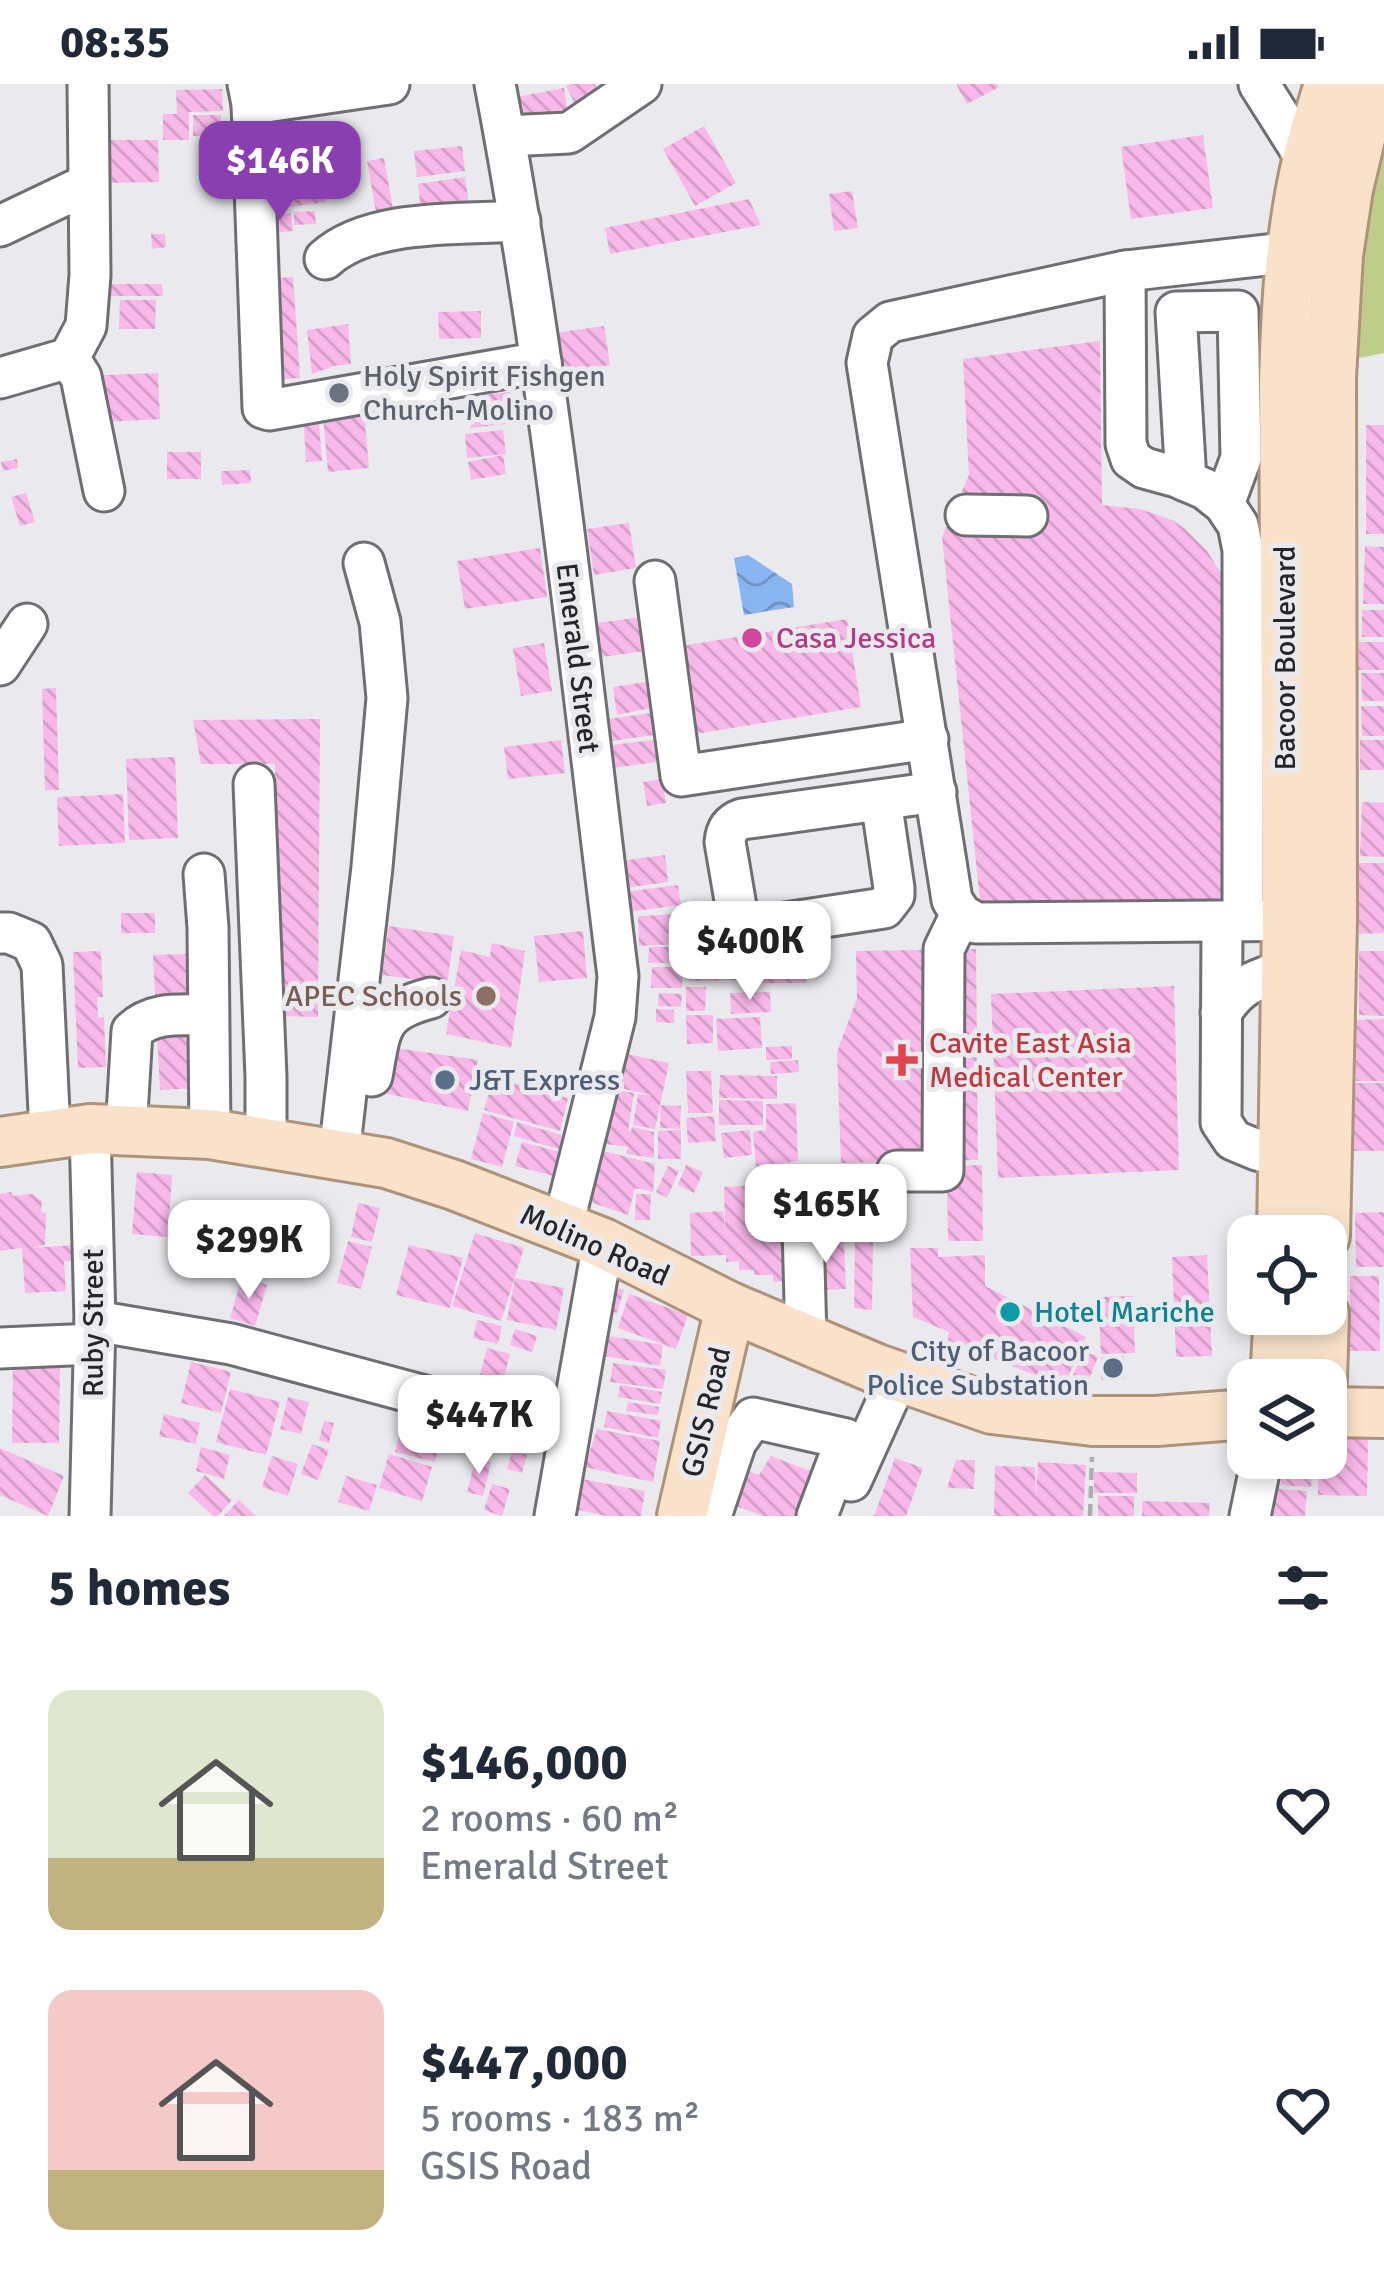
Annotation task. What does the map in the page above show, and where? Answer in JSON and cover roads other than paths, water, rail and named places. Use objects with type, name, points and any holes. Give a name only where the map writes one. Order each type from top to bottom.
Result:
[{"type":"main road","name":"Bacoor Boulevard","points":[[1282,1215],[1286,970],[1271,920],[1331,377],[1307,160],[1329,84]]},
{"type":"main road","name":"Bacoor Boulevard","points":[[1321,1215],[1271,920],[1285,525],[1286,308],[1348,189],[1373,84]]},
{"type":"main road","name":"Molino Road","points":[[0,1142],[88,1131],[210,1134],[413,1170],[582,1236],[806,1339],[992,1409],[1093,1421],[1227,1416]]},
{"type":"main road","name":"GSIS Road","points":[[682,1516],[730,1307]]},
{"type":"main road","points":[[1347,1412],[1384,1413]]},
{"type":"street","points":[[0,378],[69,358],[86,326],[88,84]]},
{"type":"street","points":[[388,84],[250,94],[263,408],[541,362]]},
{"type":"street","name":"Emerald Street","points":[[495,84],[541,362],[618,976],[582,1236],[571,1425],[555,1516]]},
{"type":"street","points":[[505,136],[569,133],[641,84]]},
{"type":"street","points":[[1258,84],[1307,160]]},
{"type":"street","points":[[0,226],[88,184]]},
{"type":"street","points":[[326,259],[347,242],[381,231],[520,221]]},
{"type":"street","points":[[1271,920],[976,923],[961,914],[952,900],[866,363],[873,336],[890,322],[1125,271],[1315,254]]},
{"type":"street","points":[[1125,271],[1126,444],[1131,459],[1144,468],[1228,493],[1285,525]]},
{"type":"street","points":[[1125,313],[1238,311],[1241,458],[1228,493],[1243,550],[1271,920],[1221,1013],[1221,1122],[1233,1140],[1283,1157]]},
{"type":"street","points":[[1176,312],[1186,481]]},
{"type":"street","points":[[69,358],[81,377],[104,491]]},
{"type":"street","points":[[966,514],[1028,516]]},
{"type":"street","points":[[349,1156],[387,698],[380,622],[364,563]]},
{"type":"street","points":[[656,581],[681,776],[928,740]]},
{"type":"street","points":[[0,665],[27,624]]},
{"type":"street","points":[[254,784],[266,1143]]},
{"type":"street","points":[[881,800],[894,888],[884,908],[758,927],[737,918],[725,842],[735,822],[881,800],[936,792]]},
{"type":"street","points":[[204,874],[210,1134]]},
{"type":"street","points":[[897,1171],[943,1171],[944,950],[961,914]]},
{"type":"street","points":[[0,933],[31,943],[42,965],[88,1131]]},
{"type":"street","points":[[1221,1013],[1232,995],[1251,981],[1286,970]]},
{"type":"street","points":[[349,1156],[381,1028],[393,1013],[431,998]]},
{"type":"street","points":[[88,1131],[132,1031],[143,1020],[208,1015]]},
{"type":"street","name":"Ruby Street","points":[[88,1131],[95,1332],[90,1516]]},
{"type":"street","points":[[802,1191],[806,1339]]},
{"type":"street","points":[[0,1348],[95,1332],[230,1344],[473,1408],[571,1425]]},
{"type":"street","points":[[838,1516],[898,1376]]},
{"type":"street","points":[[711,1516],[736,1442],[753,1418],[846,1439],[818,1516]]},
{"type":"street","points":[[1250,1516],[1258,1479]]},
{"type":"water","points":[[748,555],[792,584],[794,607],[744,615],[734,558]]},
{"type":"place","name":"Holy Spirit Fishgen Church-Molino","points":[[339,393]]},
{"type":"place","name":"Casa Jessica","points":[[752,638]]},
{"type":"place","name":"APEC Schools","points":[[486,996]]},
{"type":"place","name":"Cavite East Asia Medical Center","points":[[902,1060]]},
{"type":"place","name":"J&T Express","points":[[445,1080]]},
{"type":"place","name":"Hotel Mariche","points":[[1010,1312]]},
{"type":"place","name":"City of Bacoor Police Substation","points":[[1113,1368]]}]
